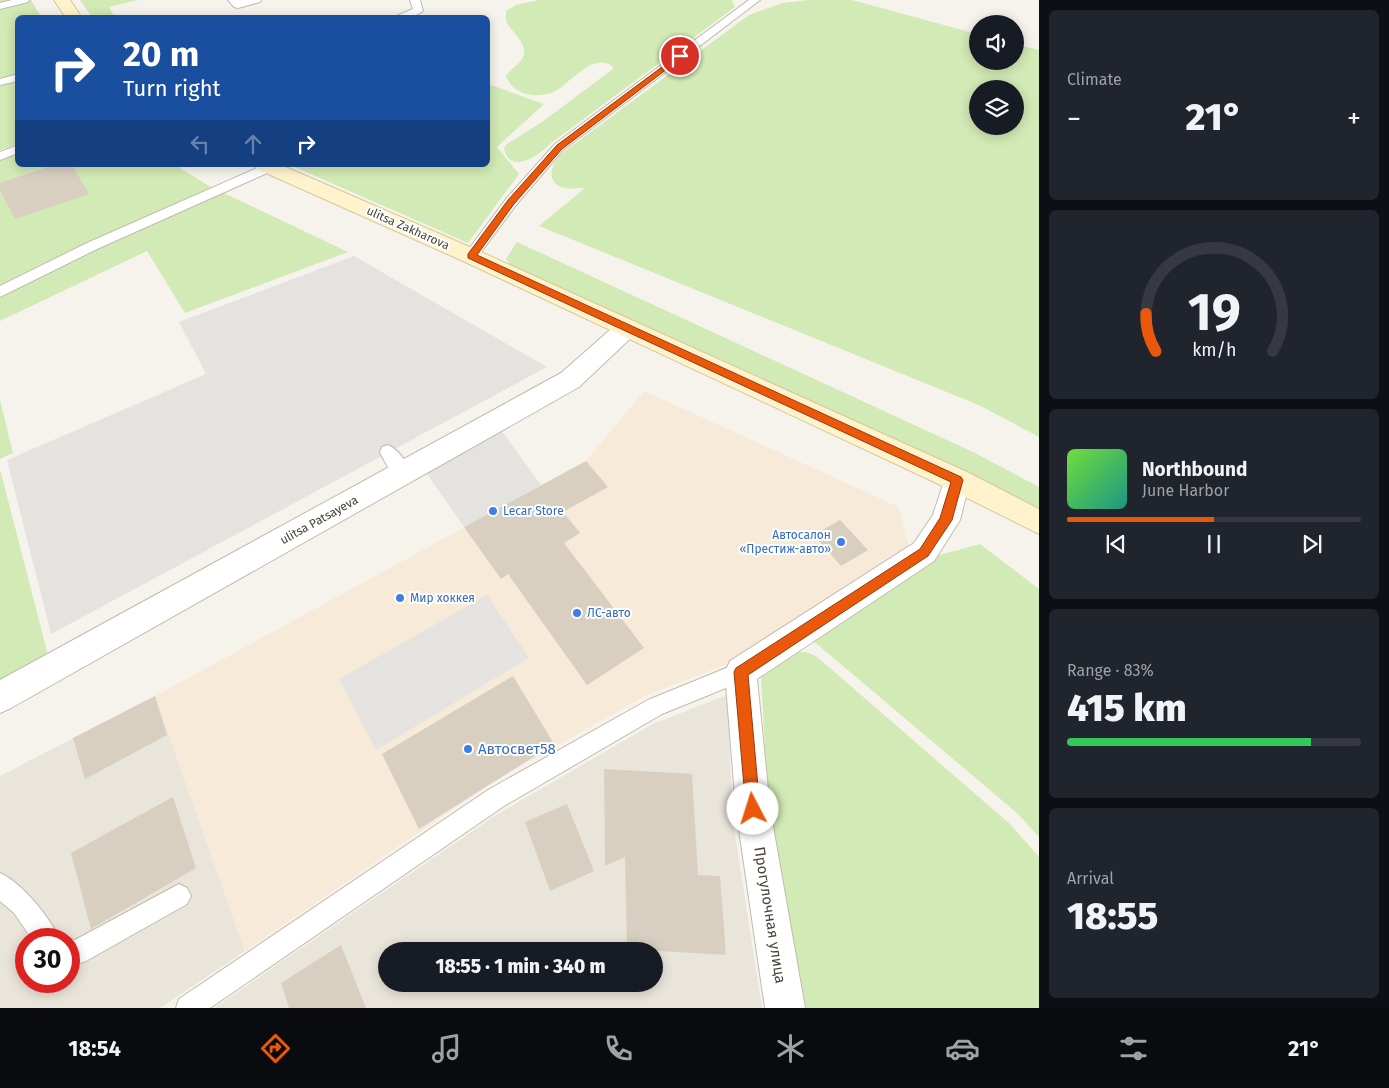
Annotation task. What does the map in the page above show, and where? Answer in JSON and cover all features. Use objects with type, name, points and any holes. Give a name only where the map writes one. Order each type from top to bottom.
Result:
[{"type":"main road","points":[[62,0],[72,15]]},
{"type":"main road","name":"ulitsa Zakharova","points":[[269,167],[471,256],[957,480],[1039,522]]},
{"type":"street","name":"ulitsa Patsayeva","points":[[0,697],[396,463],[570,380],[627,328]]},
{"type":"street","points":[[741,672],[924,552],[946,520],[957,480]]},
{"type":"street","name":"Прогулочная улица","points":[[741,672],[753,809],[785,1008]]},
{"type":"lane","points":[[0,6],[24,0]]},
{"type":"lane","points":[[233,0],[238,5],[256,0]]},
{"type":"lane","points":[[415,0],[422,14]]},
{"type":"lane","points":[[471,256],[511,202],[560,147],[755,0]]},
{"type":"lane","points":[[0,82],[15,78]]},
{"type":"lane","points":[[0,156],[15,150]]},
{"type":"lane","points":[[0,292],[92,246],[265,167]]},
{"type":"lane","points":[[188,1008],[496,798],[655,707],[741,672]]},
{"type":"lane","points":[[0,884],[22,905],[39,928]]},
{"type":"lane","points":[[80,950],[178,896]]},
{"type":"shaded area","points":[[354,256],[547,367],[51,634],[7,460],[206,374],[179,322]]},
{"type":"shaded area","points":[[644,391],[899,507],[909,548],[733,662],[647,695],[493,782],[245,951],[155,696],[586,461]]},
{"type":"shaded area","points":[[495,422],[541,485],[464,527],[420,464]]},
{"type":"shaded area","points":[[487,595],[529,658],[376,750],[339,679]]},
{"type":"shaded area","points":[[727,695],[733,821],[762,1008],[214,1008],[496,815],[653,724]]},
{"type":"shaded area","points":[[155,696],[245,951],[160,1008],[0,1008],[0,776]]},
{"type":"green space","points":[[0,0],[31,0],[40,15],[15,15],[15,145],[0,150]]},
{"type":"green space","points":[[80,0],[138,0],[109,7],[113,15],[91,15]]},
{"type":"green space","points":[[539,0],[732,0],[735,7],[533,157],[518,162],[512,161],[507,157],[504,148],[507,144],[542,122],[613,69],[612,66],[605,63],[591,65],[559,89],[545,95],[529,94],[515,88],[506,76],[520,62],[524,51],[520,40],[506,21],[506,11],[516,5]]},
{"type":"green space","points":[[809,0],[852,0],[969,32],[969,70],[1024,70],[1024,46],[1039,50],[1039,437],[981,406],[539,226],[585,188],[564,188],[552,179],[552,169],[557,159],[565,151],[749,15],[782,3]]},
{"type":"green space","points":[[490,85],[544,104],[497,147],[519,174],[468,243],[295,167],[490,167]]},
{"type":"green space","points":[[15,154],[15,167],[178,167],[209,186],[348,252],[185,313],[147,251],[0,321],[0,159]]},
{"type":"green space","points":[[517,242],[975,453],[1039,487],[1039,512],[511,266],[506,259]]},
{"type":"green space","points":[[0,400],[13,453],[0,459]]},
{"type":"green space","points":[[0,469],[49,659],[0,686]]},
{"type":"green space","points":[[980,544],[1039,589],[1039,837],[1017,813],[811,639],[936,556]]},
{"type":"green space","points":[[797,652],[806,652],[816,656],[1010,824],[1039,857],[1039,1008],[806,1008],[768,803],[761,676]]},
{"type":"building","points":[[48,167],[73,167],[89,194],[15,219],[0,190],[0,183]]},
{"type":"building","name":"ЛС-авто","points":[[586,461],[608,487],[563,512],[580,533],[564,543],[644,648],[587,685],[508,574],[501,579],[464,527]]},
{"type":"building","name":"Автосалон «Престиж-авто»","points":[[840,520],[868,550],[841,566],[814,535]]},
{"type":"building","name":"Автосвет58","points":[[513,676],[554,744],[419,829],[382,754]]},
{"type":"building","points":[[155,696],[167,735],[85,779],[73,738]]},
{"type":"building","points":[[604,769],[692,774],[698,875],[720,876],[726,955],[663,951],[663,942],[627,942],[625,857],[605,866]]},
{"type":"building","points":[[173,797],[196,868],[91,929],[71,853]]},
{"type":"building","points":[[567,804],[594,871],[550,891],[525,822]]},
{"type":"building","points":[[341,945],[366,1008],[289,1008],[281,983]]},
{"type":"place","name":"Lecar Store","points":[[493,511]]},
{"type":"place","name":"Автосалон «Престиж-авто»","points":[[841,542]]},
{"type":"place","name":"Мир хоккея","points":[[400,598]]},
{"type":"place","name":"ЛС-авто","points":[[577,613]]},
{"type":"place","name":"Автосвет58","points":[[468,749]]},
{"type":"route","points":[[680,56],[560,147],[511,202],[471,256],[957,480],[946,520],[924,552],[741,672],[753,809]]}]
